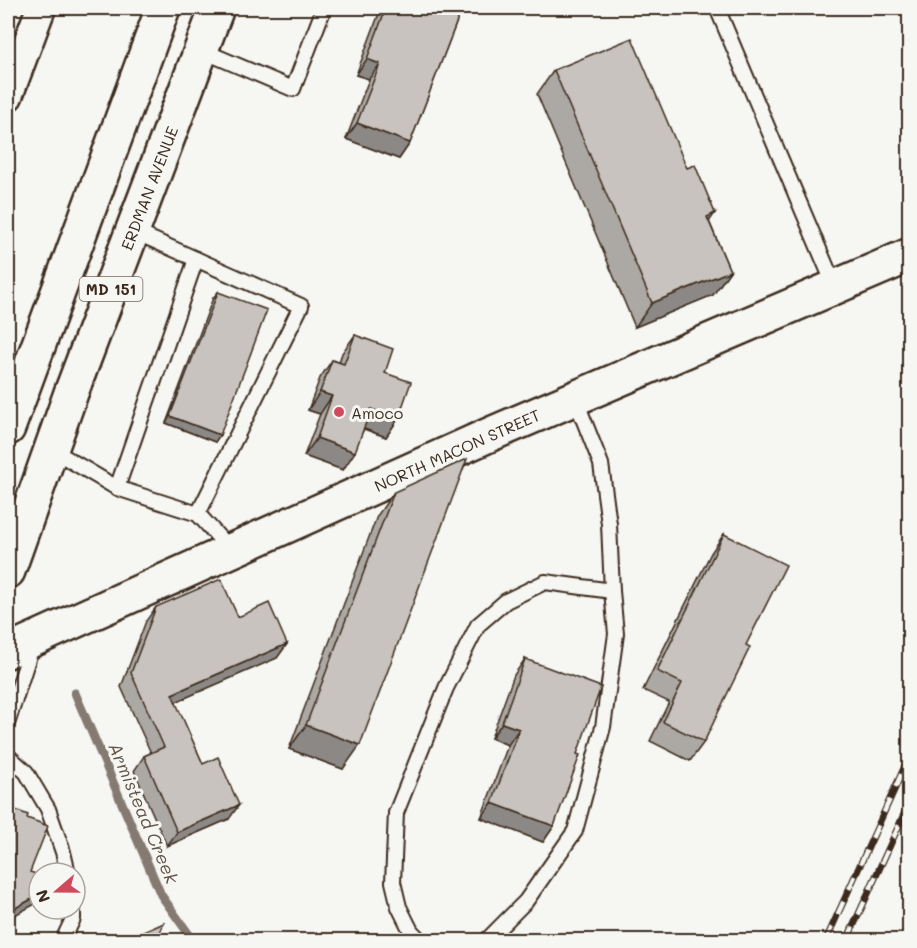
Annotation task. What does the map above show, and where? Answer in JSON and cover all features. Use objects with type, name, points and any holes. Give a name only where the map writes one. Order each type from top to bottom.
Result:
[{"type":"main road","name":"MD 151","points":[[8,428],[163,8]]},
{"type":"main road","name":"ERDMAN AVENUE","points":[[8,571],[51,449],[216,8]]},
{"type":"main road","name":"NORTH MACON STREET","points":[[21,645],[491,434],[909,255]]},
{"type":"street","points":[[8,96],[41,8]]},
{"type":"lane","points":[[201,50],[293,89],[324,8]]},
{"type":"lane","points":[[717,8],[835,287]]},
{"type":"lane","points":[[133,230],[301,306],[198,514]]},
{"type":"lane","points":[[117,488],[196,258]]},
{"type":"lane","points":[[487,940],[526,901],[575,831],[603,727],[616,634],[609,524],[602,464],[575,398]]},
{"type":"lane","points":[[51,449],[117,488],[198,514],[231,551]]},
{"type":"lane","points":[[420,940],[411,931],[399,907],[393,882],[396,813],[446,688],[478,625],[507,601],[545,582],[612,591]]},
{"type":"lane","points":[[8,721],[21,645]]},
{"type":"lane","points":[[8,756],[26,772],[48,809],[65,861]]},
{"type":"lane","points":[[63,940],[72,921]]},
{"type":"building","points":[[386,8],[462,8],[410,143],[357,123],[380,64],[367,59]]},
{"type":"building","points":[[632,38],[687,168],[695,165],[715,213],[707,217],[730,271],[652,303],[554,70]]},
{"type":"building","points":[[218,292],[267,310],[220,435],[170,416]]},
{"type":"building","points":[[355,335],[393,349],[385,373],[411,382],[398,419],[371,409],[355,452],[317,438],[332,396],[320,392],[332,360],[344,364]]},
{"type":"building","points":[[467,459],[360,745],[306,725],[394,492]]},
{"type":"building","points":[[724,534],[786,565],[746,645],[750,647],[704,742],[663,722],[682,683],[657,671]]},
{"type":"building","points":[[221,579],[238,617],[269,603],[287,644],[172,694],[203,764],[218,757],[239,805],[177,832],[144,756],[164,747],[131,673],[156,607]]},
{"type":"building","points":[[525,659],[601,687],[577,754],[580,755],[554,826],[492,803],[519,729],[502,723]]},
{"type":"building","points":[[8,807],[48,826],[34,861],[27,861],[27,902],[8,912]]},
{"type":"building","points":[[164,923],[157,940],[125,940]]},
{"type":"waterway","name":"Armistead Creek","points":[[75,693],[161,895],[193,940]]},
{"type":"railway","points":[[826,940],[910,755]]},
{"type":"railway","points":[[847,940],[910,801]]},
{"type":"place","name":"Amoco","points":[[339,412]]}]
